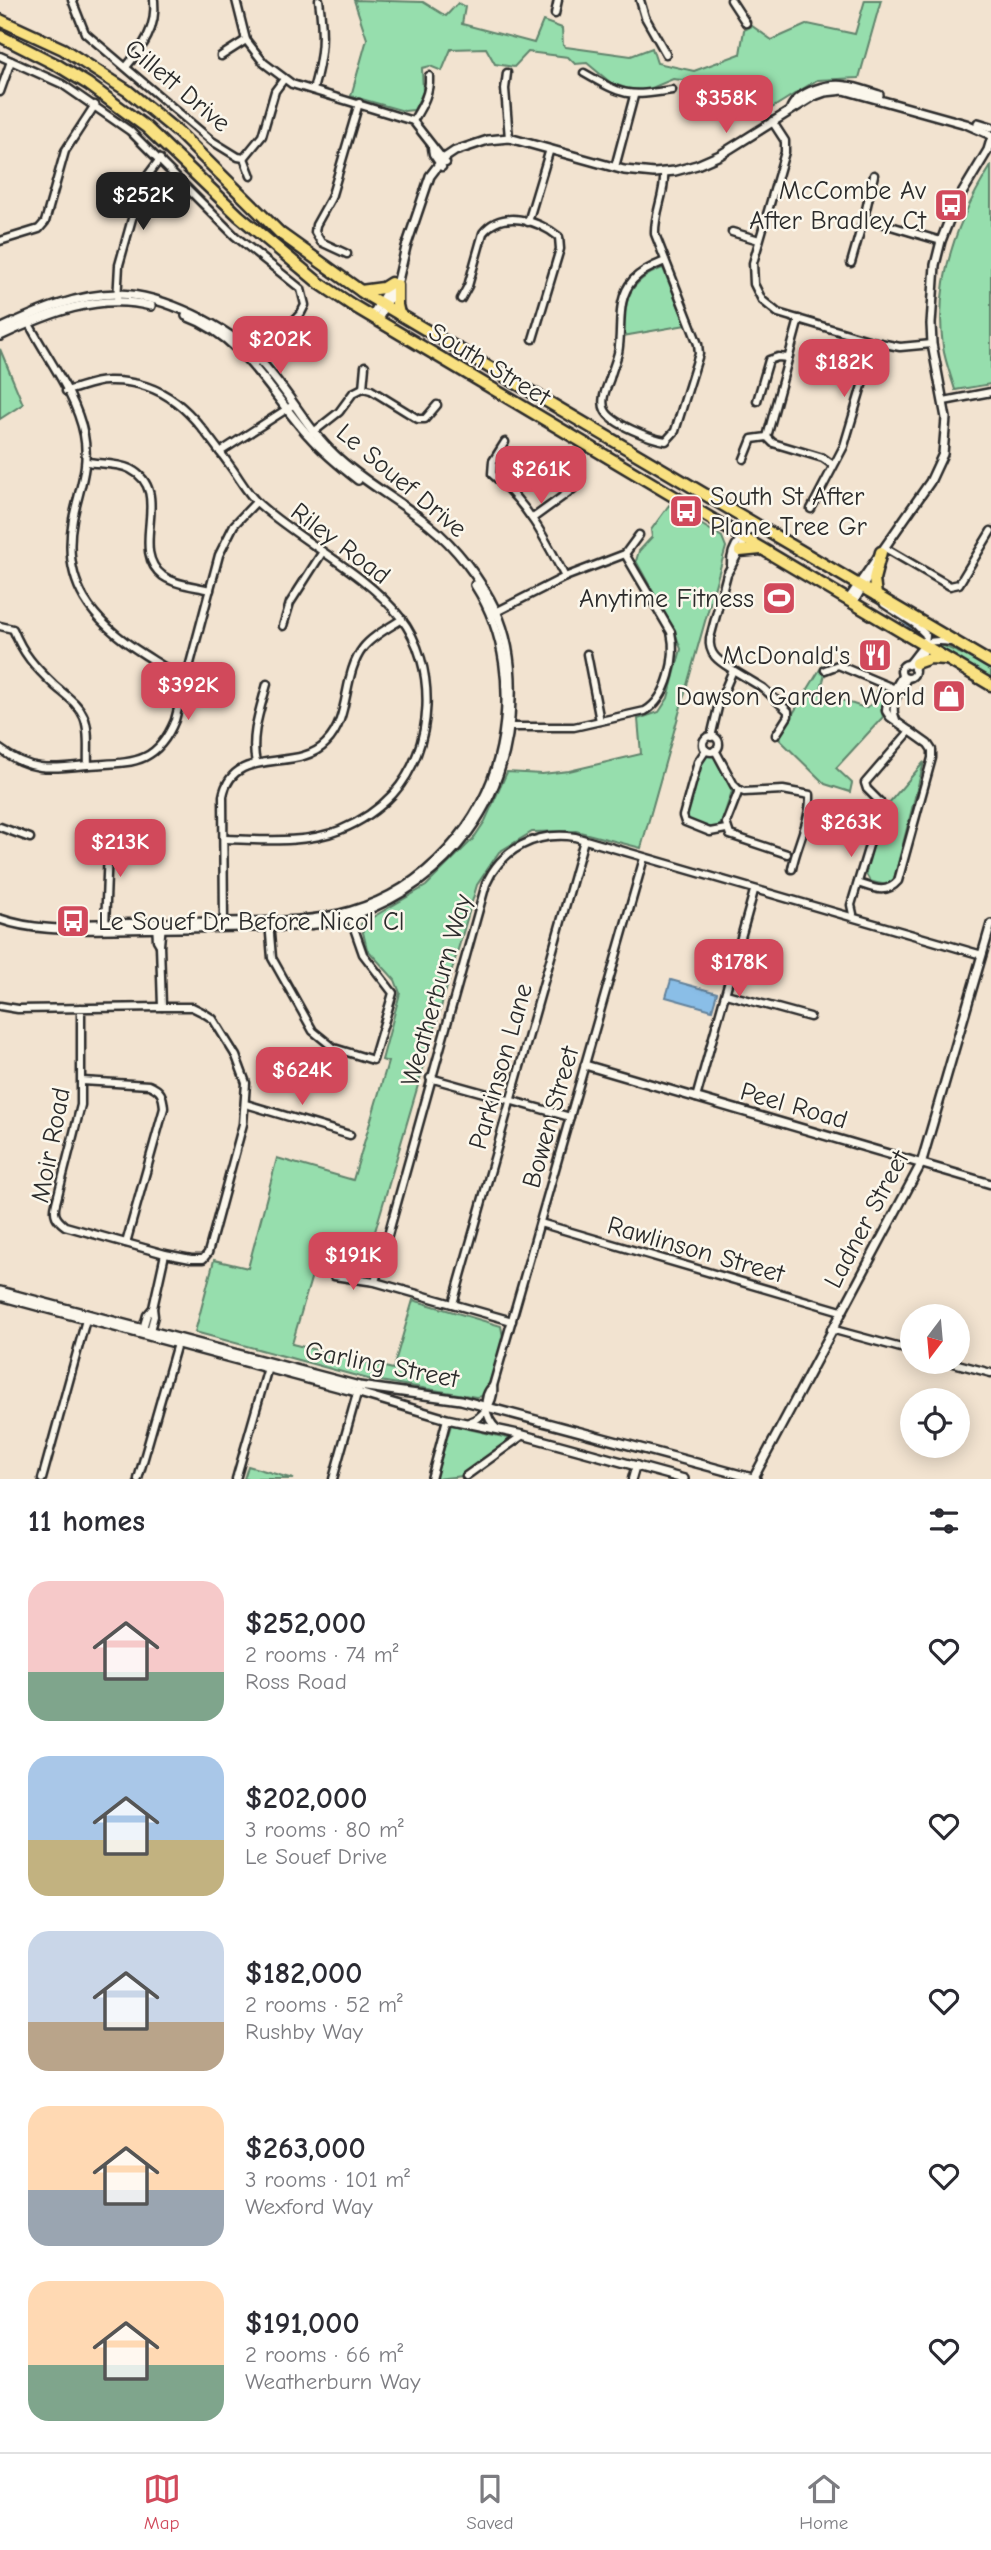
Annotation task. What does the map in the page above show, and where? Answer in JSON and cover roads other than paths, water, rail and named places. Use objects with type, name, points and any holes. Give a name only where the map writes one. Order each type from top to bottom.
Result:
[{"type":"highway","name":"South Street","points":[[0,20],[63,49],[128,92],[179,134],[280,233],[361,291],[991,663]]},
{"type":"highway","name":"South Street","points":[[0,36],[88,83],[136,120],[239,216],[319,283],[374,319],[991,685]]},
{"type":"highway","points":[[361,291],[383,288],[396,281],[399,314]]},
{"type":"highway","points":[[740,551],[762,549]]},
{"type":"highway","points":[[876,595],[874,579],[883,550]]},
{"type":"highway","points":[[913,666],[930,658],[950,660]]},
{"type":"street","name":"Gillett Drive","points":[[72,0],[85,33],[212,141],[237,157],[244,158]]},
{"type":"street","points":[[126,67],[143,47],[149,34],[153,22],[154,0]]},
{"type":"street","points":[[236,0],[246,40],[264,63],[284,79],[413,121],[443,163]]},
{"type":"street","points":[[313,90],[320,68],[324,37],[319,0]]},
{"type":"street","points":[[555,14],[558,0]]},
{"type":"street","points":[[640,0],[645,17],[666,54]]},
{"type":"street","points":[[731,0],[746,23]]},
{"type":"street","points":[[221,56],[246,40]]},
{"type":"street","points":[[0,56],[62,84],[130,131],[235,236],[301,289],[305,305],[301,313],[256,361]]},
{"type":"street","points":[[0,92],[11,61]]},
{"type":"street","points":[[507,73],[505,89],[509,138]]},
{"type":"street","points":[[584,73],[611,88],[634,96],[672,90]]},
{"type":"street","points":[[413,121],[425,102],[429,76]]},
{"type":"street","name":"Gillett Drive","points":[[244,158],[262,136],[275,91],[284,79]]},
{"type":"street","points":[[791,108],[793,103],[809,92],[845,85],[991,127]]},
{"type":"street","points":[[374,319],[396,281],[428,182],[443,163],[461,151],[488,140],[509,138],[615,167],[643,172],[664,172],[697,165],[720,155],[791,108],[825,92],[844,90],[966,124],[991,138],[989,149],[962,191],[941,241],[932,290],[932,344],[944,401],[946,436],[939,464],[930,482],[850,602]]},
{"type":"street","points":[[615,167],[634,96]]},
{"type":"street","points":[[347,254],[321,242],[315,232],[331,198],[359,103]]},
{"type":"street","points":[[0,241],[39,229],[45,222],[65,151],[95,105]]},
{"type":"street","points":[[772,121],[785,141],[785,152],[752,270],[758,294],[773,311],[874,342],[900,347],[932,344]]},
{"type":"street","points":[[528,222],[550,149]]},
{"type":"street","name":"Gillett Drive","points":[[244,158],[251,176]]},
{"type":"street","points":[[118,298],[119,265],[142,183],[160,159]]},
{"type":"street","points":[[664,172],[663,189],[655,219],[655,234],[698,344],[699,354],[675,432],[666,441],[651,439],[611,417],[604,409],[604,397],[618,352],[620,311],[625,294],[633,280],[654,265],[665,261]]},
{"type":"street","points":[[851,263],[874,175]]},
{"type":"street","points":[[460,299],[468,286],[483,233],[489,226],[509,218],[548,229],[559,237],[559,249],[533,339]]},
{"type":"street","points":[[864,218],[941,241]]},
{"type":"street","points":[[732,232],[759,240]]},
{"type":"street","name":"Le Souef Drive","points":[[0,329],[74,306],[118,298],[190,317],[256,361],[331,460],[426,528],[456,557],[493,611],[507,680],[508,724],[491,781],[481,805],[466,829],[429,868],[411,882],[350,914],[269,924],[105,926],[0,917]]},
{"type":"street","points":[[30,318],[84,433],[87,463],[71,540],[74,574],[81,593],[92,612],[111,632],[170,670],[187,677]]},
{"type":"street","name":"Le Souef Drive","points":[[0,336],[30,318]]},
{"type":"street","points":[[767,438],[799,319]]},
{"type":"street","points":[[811,509],[844,446],[874,342]]},
{"type":"street","points":[[757,401],[769,360],[788,358]]},
{"type":"street","points":[[363,388],[365,366]]},
{"type":"street","name":"Riley Road","points":[[66,391],[105,381],[129,382],[161,391],[180,403],[200,424],[256,502],[380,593],[402,619],[421,656],[428,687],[423,730],[410,767],[394,793],[368,815],[340,830],[310,838],[225,839]]},
{"type":"street","points":[[311,434],[340,412],[353,393],[363,388],[371,390],[418,419],[425,419],[437,405]]},
{"type":"street","points":[[944,401],[991,392]]},
{"type":"street","points":[[220,452],[290,407]]},
{"type":"street","points":[[744,459],[752,439],[767,438],[773,443],[822,458],[833,465]]},
{"type":"street","points":[[505,442],[493,461],[492,474],[533,518],[565,577]]},
{"type":"street","points":[[87,463],[128,468],[141,476],[150,491],[152,507],[148,541],[155,567],[173,581],[210,590]]},
{"type":"street","points":[[533,518],[573,489]]},
{"type":"street","points":[[0,749],[19,762],[55,770],[134,762],[157,748],[170,731],[225,541],[234,525],[256,502]]},
{"type":"street","points":[[730,508],[743,521],[745,529],[740,551],[731,565]]},
{"type":"street","points":[[764,528],[752,529],[737,542],[709,643],[714,657],[763,688],[789,710],[776,735]]},
{"type":"street","points":[[883,550],[950,586],[958,584],[991,531]]},
{"type":"street","points":[[493,611],[565,577],[625,554],[639,535]]},
{"type":"street","points":[[283,626],[290,603],[322,553]]},
{"type":"street","points":[[508,724],[573,727],[645,711],[654,706],[660,697],[675,647],[671,632],[625,554]]},
{"type":"street","points":[[858,883],[883,890],[892,888],[898,881],[932,750],[896,720],[892,707],[897,690],[905,677],[913,675],[913,666],[926,637],[922,630],[888,608],[876,595]]},
{"type":"street","points":[[224,924],[223,796],[228,780],[236,771],[256,763],[302,758],[325,745],[339,723],[362,649],[369,641],[402,619]]},
{"type":"street","points":[[0,626],[13,629],[18,644],[34,665],[75,702],[83,713],[87,730],[88,765]]},
{"type":"street","points":[[924,645],[941,641],[969,650]]},
{"type":"street","points":[[587,654],[600,721]]},
{"type":"street","points":[[825,670],[838,665],[897,690]]},
{"type":"street","points":[[905,677],[902,668],[913,666]]},
{"type":"street","points":[[706,750],[703,742],[711,737],[719,703],[733,670]]},
{"type":"street","points":[[256,763],[253,740],[267,684]]},
{"type":"street","points":[[853,914],[851,905],[880,802],[867,789],[865,783],[910,730]]},
{"type":"street","points":[[711,737],[718,742],[715,750]]},
{"type":"street","points":[[706,750],[715,750]]},
{"type":"street","points":[[706,750],[698,762],[683,816],[685,822],[710,832],[726,829]]},
{"type":"street","points":[[715,750],[739,790],[783,790],[810,795],[803,829],[793,855],[792,869]]},
{"type":"street","points":[[739,790],[726,829],[735,839],[786,854]]},
{"type":"street","points":[[0,827],[30,838]]},
{"type":"street","name":"Weatherburn Way","points":[[375,1282],[486,884],[494,868],[518,847],[536,839],[557,835],[584,840],[982,956]]},
{"type":"street","name":"Parkinson Lane","points":[[453,1304],[584,840]]},
{"type":"street","points":[[105,926],[108,849],[118,841],[147,842]]},
{"type":"street","name":"Bowen Street","points":[[487,1407],[489,1389],[494,1386],[644,858]]},
{"type":"street","points":[[696,1098],[754,891]]},
{"type":"street","points":[[269,924],[272,958],[313,1031],[334,1048],[373,1060],[393,993],[363,954],[350,914]]},
{"type":"street","name":"Ladner Street","points":[[754,1479],[831,1329],[921,1164],[991,924]]},
{"type":"street","points":[[159,925],[162,1007]]},
{"type":"street","points":[[726,994],[810,1017]]},
{"type":"street","points":[[0,1006],[18,1009],[192,1007],[213,1019],[236,1056],[246,1083],[246,1104],[350,1135]]},
{"type":"street","name":"Moir Road","points":[[80,1008],[81,1105],[54,1210],[56,1220],[65,1226],[166,1254],[203,1259],[208,1253],[246,1104]]},
{"type":"street","name":"Peel Road","points":[[585,1065],[991,1184]]},
{"type":"street","points":[[430,1078],[570,1117]]},
{"type":"street","points":[[82,1081],[149,1085],[158,1089],[163,1096],[164,1108],[126,1243]]},
{"type":"street","name":"Rawlinson Street","points":[[540,1223],[841,1311]]},
{"type":"street","points":[[146,1332],[147,1315],[153,1308],[166,1254]]},
{"type":"street","points":[[334,1276],[375,1282],[512,1321]]},
{"type":"street","name":"Garling Street","points":[[0,1291],[87,1317]]},
{"type":"street","name":"Garling Street","points":[[0,1296],[358,1389],[447,1419],[523,1435],[684,1479]]},
{"type":"street","points":[[42,1479],[87,1317]]},
{"type":"street","points":[[831,1329],[900,1348]]},
{"type":"street","points":[[138,1479],[178,1341]]},
{"type":"street","points":[[236,1479],[269,1365]]},
{"type":"street","points":[[970,1367],[991,1373]]},
{"type":"street","points":[[333,1479],[358,1389]]},
{"type":"street","name":"Garling Street","points":[[358,1389],[437,1396],[487,1407],[754,1479]]},
{"type":"street","points":[[469,1422],[480,1417],[487,1407]]},
{"type":"street","points":[[487,1407],[488,1419],[497,1429]]},
{"type":"street","points":[[431,1479],[447,1419]]},
{"type":"street","points":[[466,1476],[523,1435]]},
{"type":"street","points":[[632,1479],[636,1465]]},
{"type":"water","points":[[671,980],[717,993],[712,1010],[666,997]]},
{"type":"waterway","points":[[900,620],[911,628]]},
{"type":"place","name":"McCombe Av After Bradley Ct","points":[[951,205]]},
{"type":"place","name":"South St After Plane Tree Gr","points":[[686,511]]},
{"type":"place","name":"Anytime Fitness","points":[[779,598]]},
{"type":"place","name":"McDonald's","points":[[875,655]]},
{"type":"place","name":"Dawson Garden World","points":[[949,696]]},
{"type":"place","name":"Le Souef Dr Before Nicol Cl","points":[[73,921]]}]
